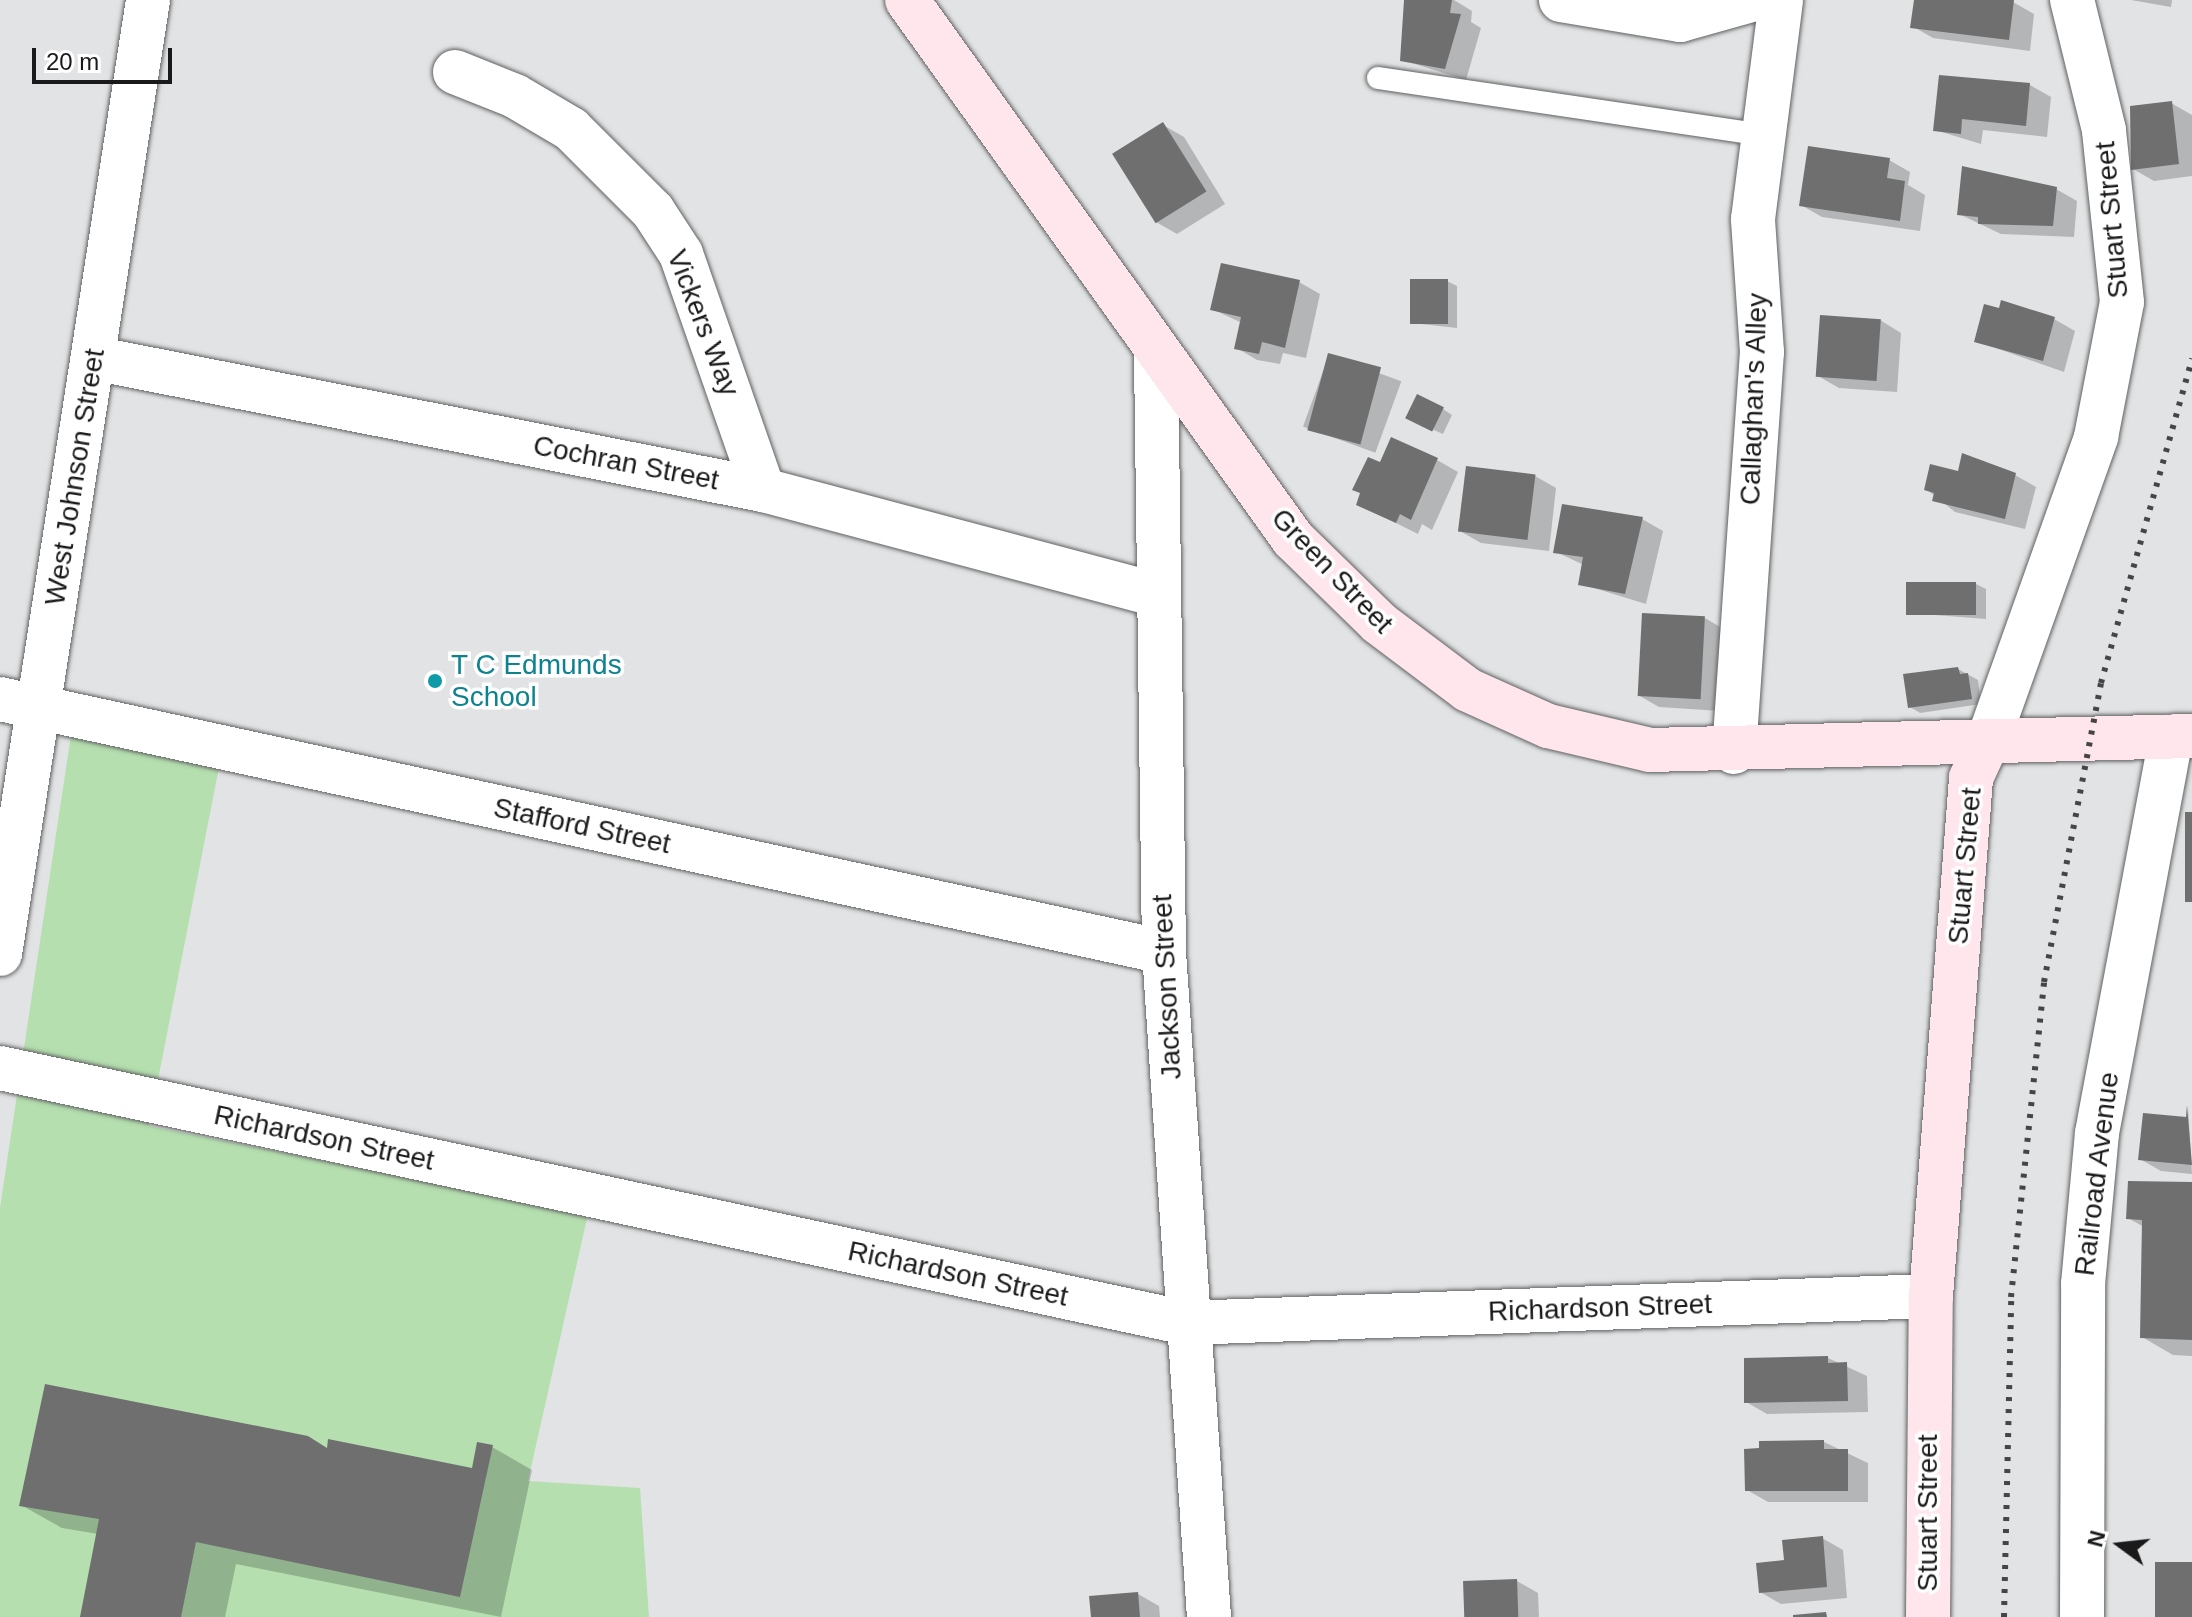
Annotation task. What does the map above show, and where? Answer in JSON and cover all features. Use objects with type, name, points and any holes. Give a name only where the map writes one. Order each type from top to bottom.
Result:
[{"type":"street","name":"West Johnson Street","points":[[0,954],[20,704],[93,358],[148,0]]},
{"type":"street","name":"Green Street","points":[[907,0],[1156,356],[1293,539],[1357,604],[1447,676],[1508,711],[1600,742],[1734,752],[1988,741],[2182,737]]},
{"type":"street","points":[[1561,0],[1680,20],[1751,0]]},
{"type":"street","name":"Callaghan's Alley","points":[[1734,752],[1762,352],[1753,219],[1781,0]]},
{"type":"street","name":"Stuart Street","points":[[1928,1617],[1931,1296],[1971,778],[1988,741],[2096,437],[2122,302],[2104,130],[2072,0]]},
{"type":"street","name":"Vickers Way","points":[[455,72],[571,129],[653,211],[681,254],[763,490]]},
{"type":"street","name":"Jackson Street","points":[[1156,356],[1154,594],[1164,952],[1186,1323],[1209,1617]]},
{"type":"street","name":"Cochran Street","points":[[93,358],[763,490],[1154,594]]},
{"type":"street","name":"Stafford Street","points":[[20,704],[1164,952]]},
{"type":"street","name":"Railroad Avenue","points":[[2082,1617],[2083,1284],[2097,1133],[2182,737]]},
{"type":"street","name":"Richardson Street","points":[[0,1068],[1186,1323],[1931,1296]]},
{"type":"lane","points":[[1378,78],[1764,135]]},
{"type":"green space","points":[[72,728],[220,762],[149,1126],[588,1214],[528,1481],[640,1488],[649,1617],[0,1617],[0,1208]]},
{"type":"building","points":[[1404,0],[1452,0],[1450,13],[1461,14],[1445,69],[1400,61]]},
{"type":"building","points":[[1914,0],[2014,0],[2009,40],[1910,28]]},
{"type":"building","points":[[1939,75],[2030,83],[2026,126],[1962,119],[1961,134],[1933,131]]},
{"type":"building","points":[[2172,101],[2179,164],[2131,170],[2130,106]]},
{"type":"building","points":[[1163,122],[1206,192],[1156,223],[1112,154]]},
{"type":"building","points":[[1808,146],[1890,158],[1887,178],[1905,181],[1900,221],[1799,206]]},
{"type":"building","points":[[1962,166],[2057,187],[2053,226],[1978,224],[1978,217],[1957,215]]},
{"type":"building","points":[[1221,263],[1300,280],[1285,348],[1262,342],[1259,354],[1234,349],[1241,317],[1210,310]]},
{"type":"building","points":[[1410,279],[1448,279],[1448,324],[1410,324]]},
{"type":"building","points":[[2001,300],[2055,317],[2043,361],[1974,342],[1984,304],[1999,308]]},
{"type":"building","points":[[1820,315],[1881,319],[1877,381],[1816,377]]},
{"type":"building","points":[[1328,353],[1381,367],[1360,445],[1307,430]]},
{"type":"building","points":[[1417,394],[1444,407],[1432,431],[1405,418]]},
{"type":"building","points":[[1391,437],[1438,458],[1411,520],[1400,514],[1396,523],[1356,505],[1360,493],[1352,490],[1368,457],[1380,462]]},
{"type":"building","points":[[1962,453],[2016,473],[2005,519],[1932,501],[1934,493],[1924,490],[1930,464],[1958,471]]},
{"type":"building","points":[[1466,466],[1535,475],[1527,540],[1458,532]]},
{"type":"building","points":[[1562,504],[1643,517],[1625,594],[1578,585],[1583,557],[1553,553]]},
{"type":"building","points":[[1906,582],[1976,582],[1976,615],[1906,615]]},
{"type":"building","points":[[1642,613],[1705,616],[1701,699],[1638,696]]},
{"type":"building","points":[[1958,667],[1960,674],[1968,673],[1972,699],[1908,708],[1903,674]]},
{"type":"building","points":[[2185,812],[2192,812],[2192,902],[2185,902]]},
{"type":"building","points":[[2187,1105],[2192,1165],[2138,1160],[2143,1113],[2186,1117]]},
{"type":"building","points":[[2128,1181],[2192,1182],[2192,1340],[2140,1338],[2142,1220],[2126,1219]]},
{"type":"building","points":[[1828,1356],[1828,1363],[1847,1362],[1848,1401],[1744,1403],[1744,1358]]},
{"type":"building","points":[[45,1384],[308,1436],[327,1448],[328,1439],[472,1468],[477,1442],[493,1445],[460,1597],[196,1542],[181,1617],[80,1617],[99,1519],[19,1506]]},
{"type":"building","points":[[1824,1440],[1824,1449],[1848,1449],[1848,1491],[1745,1491],[1744,1449],[1759,1448],[1759,1441]]},
{"type":"building","points":[[1823,1536],[1827,1587],[1759,1593],[1756,1563],[1784,1560],[1782,1540]]},
{"type":"building","points":[[2155,1562],[2192,1562],[2192,1617],[2155,1617]]},
{"type":"building","points":[[1517,1579],[1518,1617],[1464,1617],[1463,1581]]},
{"type":"building","points":[[1138,1592],[1140,1617],[1091,1617],[1089,1596]]},
{"type":"building","points":[[1826,1612],[1827,1617],[1793,1617],[1793,1615]]},
{"type":"railway","points":[[2004,1617],[2011,1297],[2044,982],[2101,683],[2192,359]]},
{"type":"place","name":"T C Edmunds School","points":[[435,681]]}]
